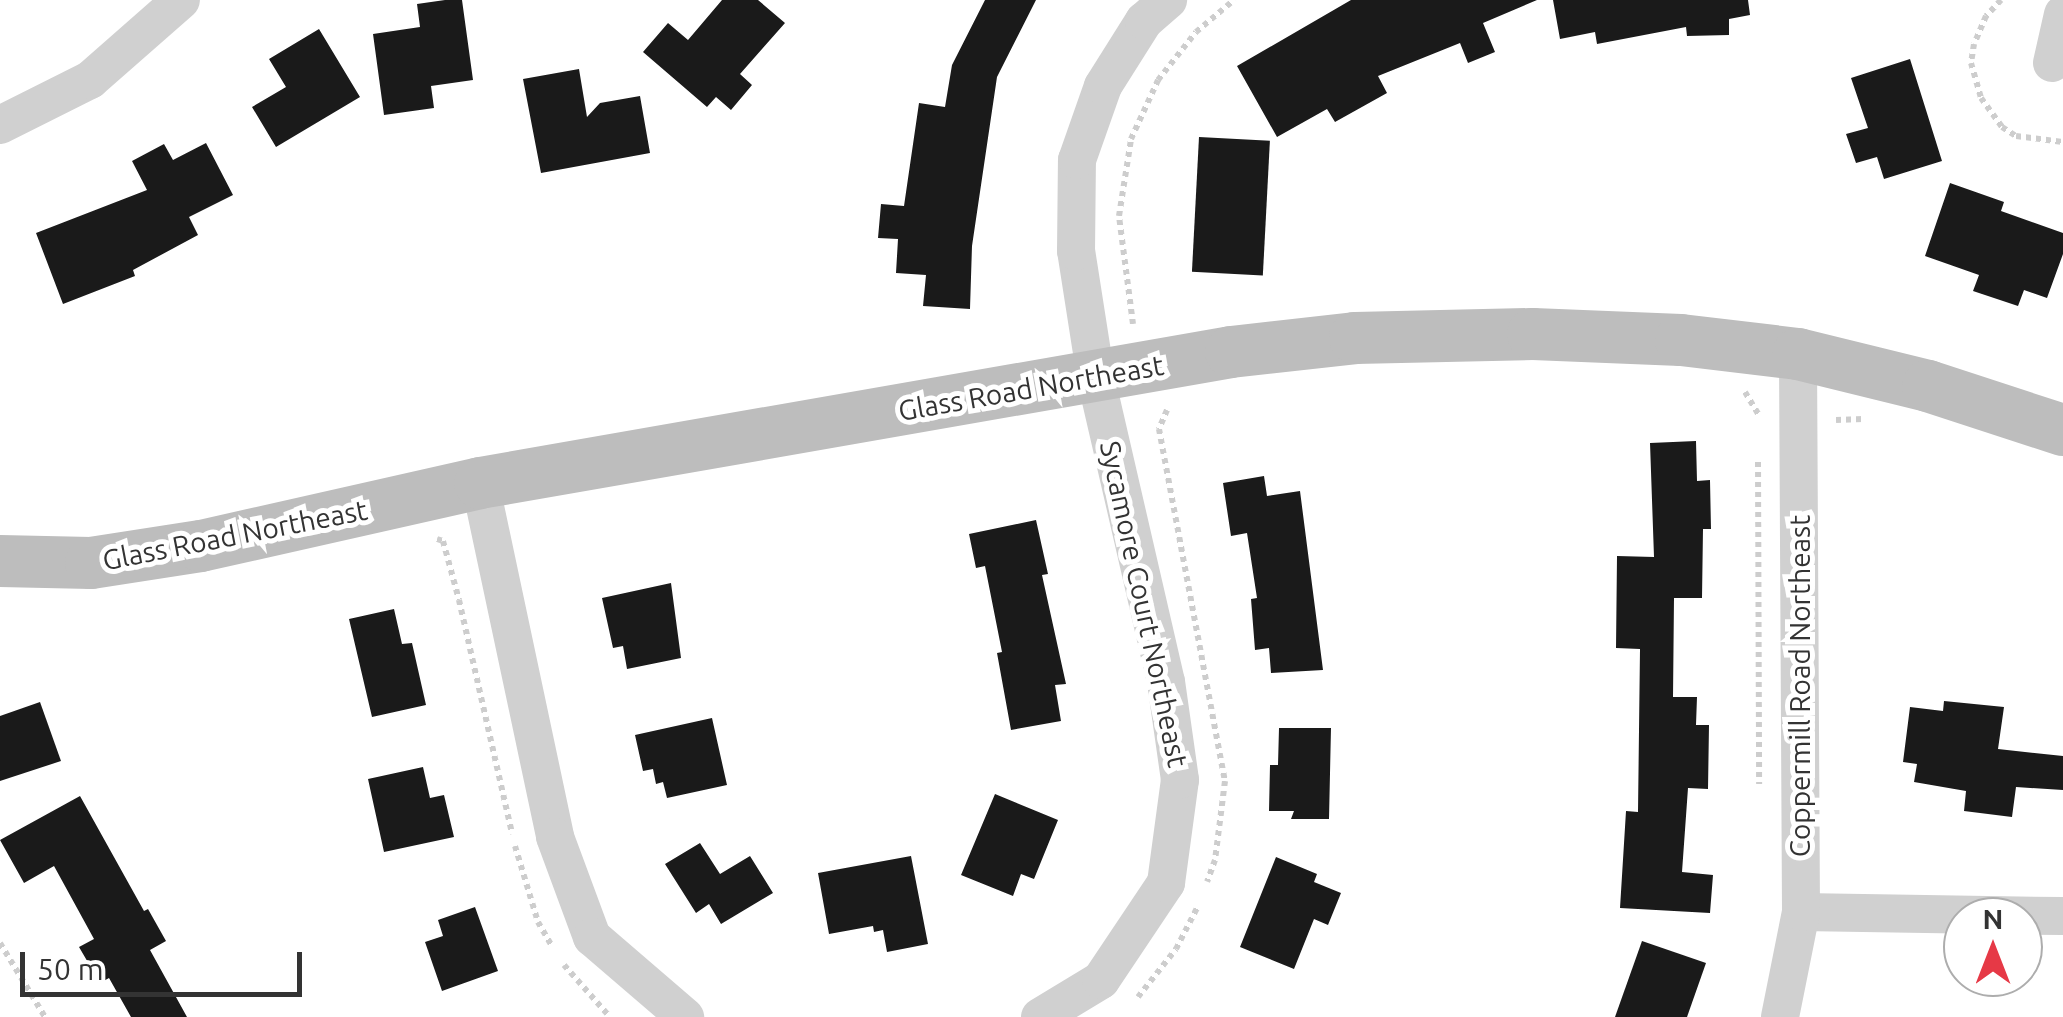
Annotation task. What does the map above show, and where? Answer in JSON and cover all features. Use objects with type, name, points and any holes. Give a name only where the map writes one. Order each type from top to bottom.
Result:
[{"type":"street","points":[[0,124],[90,80],[181,0]]},
{"type":"street","name":"Sycamore Court Northeast","points":[[1040,1017],[1101,980],[1166,882],[1180,780],[1166,682],[1096,378],[1076,252],[1077,160],[1103,86],[1144,21],[1168,0]]},
{"type":"street","points":[[2052,62],[2063,14]]},
{"type":"street","name":"Glass Road Northeast","points":[[0,561],[91,563],[202,546],[480,483],[1231,352],[1355,338],[1533,334],[1681,340],[1798,354],[1928,386],[2063,430]]},
{"type":"street","name":"Coppermill Road Northeast","points":[[1780,1017],[1801,912],[1798,354]]},
{"type":"street","points":[[480,483],[555,836],[592,937],[685,1017]]},
{"type":"street","points":[[1801,912],[2063,916]]},
{"type":"path","points":[[1150,322],[1133,324],[1119,236],[1120,190],[1128,153],[1158,80],[1196,32],[1234,0]]},
{"type":"path","points":[[2002,0],[1986,16],[1974,44],[1971,62],[1980,98],[2002,127],[2016,136],[2063,142]]},
{"type":"path","points":[[1738,387],[1758,413],[1760,426]]},
{"type":"path","points":[[1155,404],[1166,402],[1168,408],[1158,429],[1183,546]]},
{"type":"path","points":[[1759,458],[1755,507],[1759,788]]},
{"type":"path","points":[[428,528],[434,539],[443,541],[518,856],[538,922],[578,986],[610,1017]]},
{"type":"path","points":[[0,943],[45,1017]]},
{"type":"building","points":[[462,0],[473,80],[431,86],[434,108],[384,115],[373,34],[420,27],[417,4]]},
{"type":"building","points":[[722,0],[758,0],[785,23],[740,74],[752,85],[731,110],[716,97],[707,107],[643,52],[668,23],[688,40]]},
{"type":"building","points":[[985,0],[1036,0],[997,77],[972,246],[970,309],[923,306],[926,275],[896,273],[898,239],[878,238],[881,204],[904,206],[919,103],[945,107],[952,65]]},
{"type":"building","points":[[1351,0],[1537,0],[1483,23],[1495,52],[1468,63],[1460,43],[1378,76],[1387,93],[1335,122],[1327,109],[1277,137],[1237,66]]},
{"type":"building","points":[[1553,0],[1748,0],[1750,15],[1729,19],[1729,35],[1687,36],[1686,27],[1597,44],[1595,32],[1560,39]]},
{"type":"building","points":[[319,29],[360,97],[276,147],[252,107],[286,87],[269,59]]},
{"type":"building","points":[[1910,59],[1942,161],[1884,179],[1877,157],[1856,163],[1846,134],[1868,128],[1851,78]]},
{"type":"building","points":[[579,69],[587,117],[600,103],[640,96],[650,153],[541,173],[523,79]]},
{"type":"building","points":[[1199,137],[1270,141],[1263,276],[1192,272]]},
{"type":"building","points":[[206,143],[233,195],[189,217],[198,235],[133,270],[135,276],[63,304],[36,233],[147,190],[132,161],[164,144],[173,160]]},
{"type":"building","points":[[1950,183],[2004,202],[2001,211],[2063,233],[2063,254],[2047,298],[2024,290],[2018,306],[1973,291],[1979,275],[1925,256]]},
{"type":"building","points":[[1696,441],[1697,481],[1710,480],[1711,529],[1703,529],[1702,598],[1674,598],[1673,697],[1697,697],[1696,725],[1709,725],[1708,789],[1688,788],[1682,872],[1713,875],[1710,913],[1620,908],[1626,811],[1638,812],[1640,649],[1616,648],[1617,556],[1654,557],[1650,443]]},
{"type":"building","points":[[1264,476],[1267,496],[1300,491],[1323,670],[1271,673],[1269,648],[1255,650],[1251,599],[1257,598],[1247,533],[1231,536],[1223,483]]},
{"type":"building","points":[[1036,520],[1048,574],[1042,575],[1066,684],[1055,685],[1061,721],[1011,730],[997,653],[1002,652],[985,566],[976,568],[969,534]]},
{"type":"building","points":[[671,583],[681,658],[627,669],[623,646],[613,648],[602,598]]},
{"type":"building","points":[[394,609],[402,644],[412,643],[426,705],[372,717],[349,619]]},
{"type":"building","points":[[1944,701],[2004,707],[1998,749],[2063,756],[2063,790],[2016,787],[2012,817],[1964,811],[1966,791],[1914,782],[1917,764],[1903,762],[1910,707],[1943,711]]},
{"type":"building","points":[[40,702],[61,761],[0,781],[0,716]]},
{"type":"building","points":[[712,718],[727,785],[667,798],[663,782],[656,784],[653,769],[643,771],[635,735]]},
{"type":"building","points":[[1279,728],[1331,728],[1329,819],[1291,819],[1294,811],[1269,811],[1270,765],[1278,765]]},
{"type":"building","points":[[423,767],[430,798],[444,795],[454,837],[384,852],[368,779]]},
{"type":"building","points":[[995,794],[1058,820],[1034,879],[1021,874],[1013,896],[961,875]]},
{"type":"building","points":[[80,796],[144,911],[148,909],[166,941],[150,950],[187,1017],[131,1017],[109,978],[100,983],[79,947],[94,939],[54,866],[24,883],[0,840]]},
{"type":"building","points":[[700,843],[720,874],[750,856],[773,893],[721,924],[709,904],[696,913],[665,864]]},
{"type":"building","points":[[911,856],[928,944],[887,952],[883,930],[874,932],[873,926],[829,934],[818,873]]},
{"type":"building","points":[[1276,857],[1317,874],[1314,882],[1341,893],[1328,925],[1314,919],[1294,969],[1240,947]]},
{"type":"building","points":[[475,907],[498,971],[442,991],[425,942],[443,936],[438,920]]},
{"type":"building","points":[[1642,941],[1706,963],[1687,1017],[1615,1017]]}]
